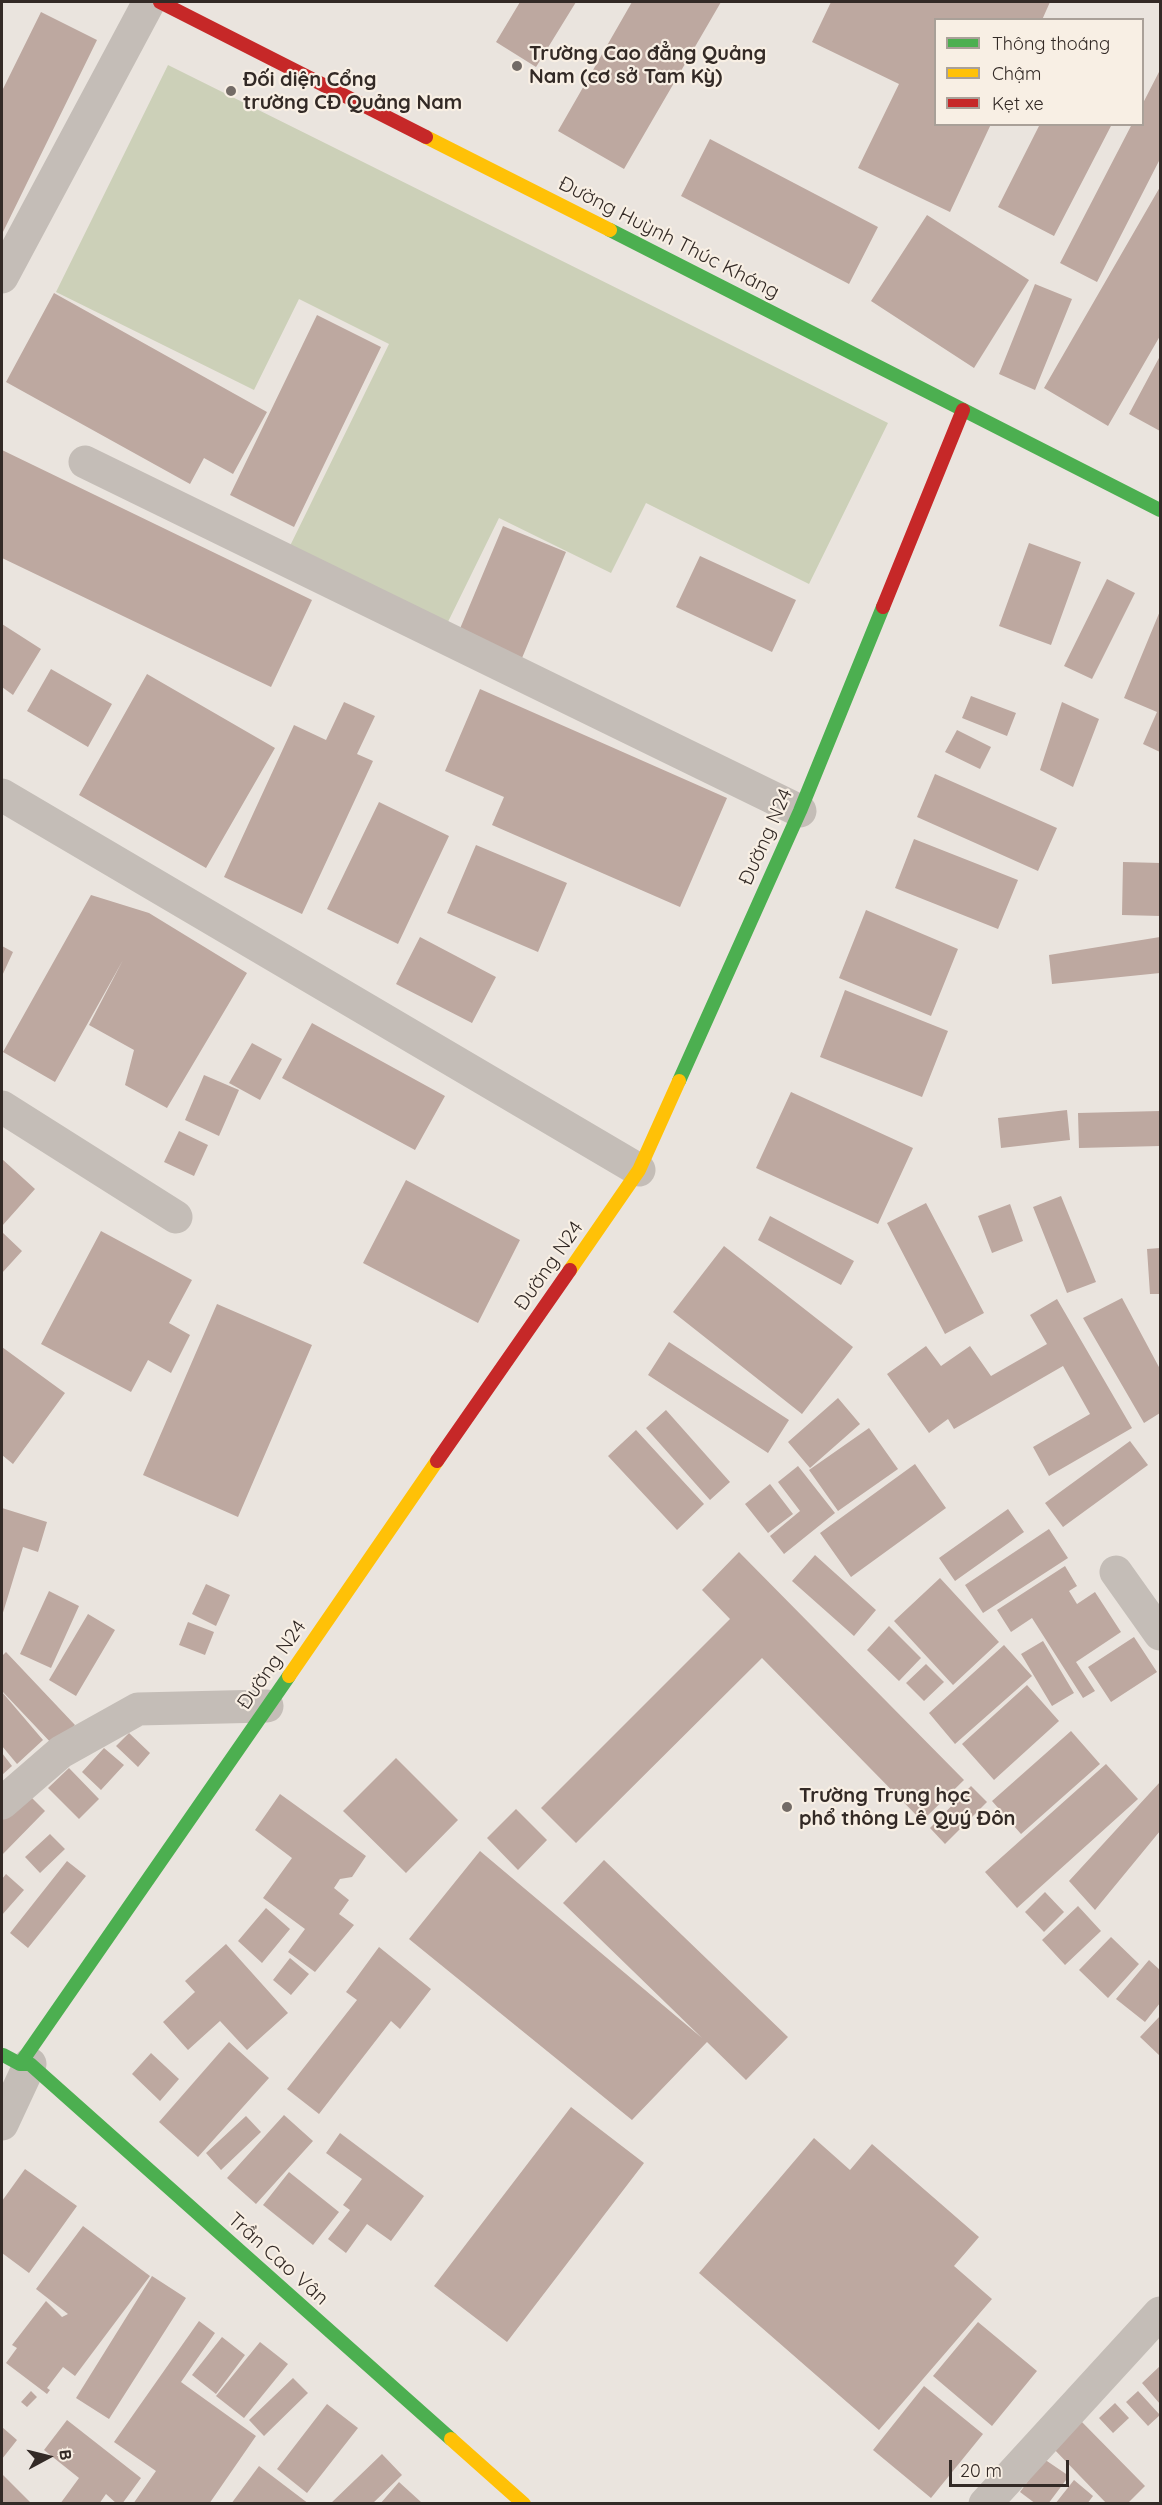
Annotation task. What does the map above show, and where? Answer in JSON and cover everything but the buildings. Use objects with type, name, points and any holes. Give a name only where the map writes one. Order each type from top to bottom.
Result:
[{"type":"street","points":[[2,277],[149,2]]},
{"type":"street","name":"Đường Huỳnh Thúc Kháng","points":[[160,2],[1161,510]]},
{"type":"street","name":"Đường N24","points":[[17,2061],[639,1170],[800,811],[963,410]]},
{"type":"street","points":[[85,462],[800,811]]},
{"type":"street","points":[[2,795],[639,1170]]},
{"type":"street","points":[[2,1107],[176,1217]]},
{"type":"street","points":[[1116,1572],[1161,1634]]},
{"type":"street","points":[[2,1803],[61,1752],[138,1709],[267,1706]]},
{"type":"street","points":[[2,2124],[17,2061]]},
{"type":"street","name":"Trần Cao Vân","points":[[17,2061],[524,2504]]},
{"type":"street","points":[[985,2504],[1161,2313]]},
{"type":"green space","points":[[168,65],[888,423],[809,584],[646,503],[611,573],[499,518],[444,630],[287,552],[389,344],[299,299],[254,390],[56,292]]},
{"type":"traffic: fast","points":[[610,230],[1160,510]]},
{"type":"traffic: fast","points":[[679,1081],[800,811],[883,607]]},
{"type":"traffic: fast","points":[[20,2064],[289,1676]]},
{"type":"traffic: fast","points":[[3,2055],[20,2064],[30,2064],[451,2439]]},
{"type":"traffic: slow","points":[[426,137],[610,230]]},
{"type":"traffic: slow","points":[[570,1270],[639,1170],[679,1081]]},
{"type":"traffic: slow","points":[[289,1676],[437,1461]]},
{"type":"traffic: slow","points":[[451,2439],[524,2504]]},
{"type":"traffic: jam","points":[[160,2],[426,137]]},
{"type":"traffic: jam","points":[[883,607],[963,410]]},
{"type":"traffic: jam","points":[[437,1461],[570,1270]]},
{"type":"place","name":"Trường Cao đẳng Quảng Nam (cơ sở Tam Kỳ)","points":[[517,66]]},
{"type":"place","name":"Đối diện Cổng trường CĐ Quảng Nam","points":[[231,91]]},
{"type":"place","name":"Trường Trung học phổ thông Lê Quý Đôn","points":[[787,1807]]}]
